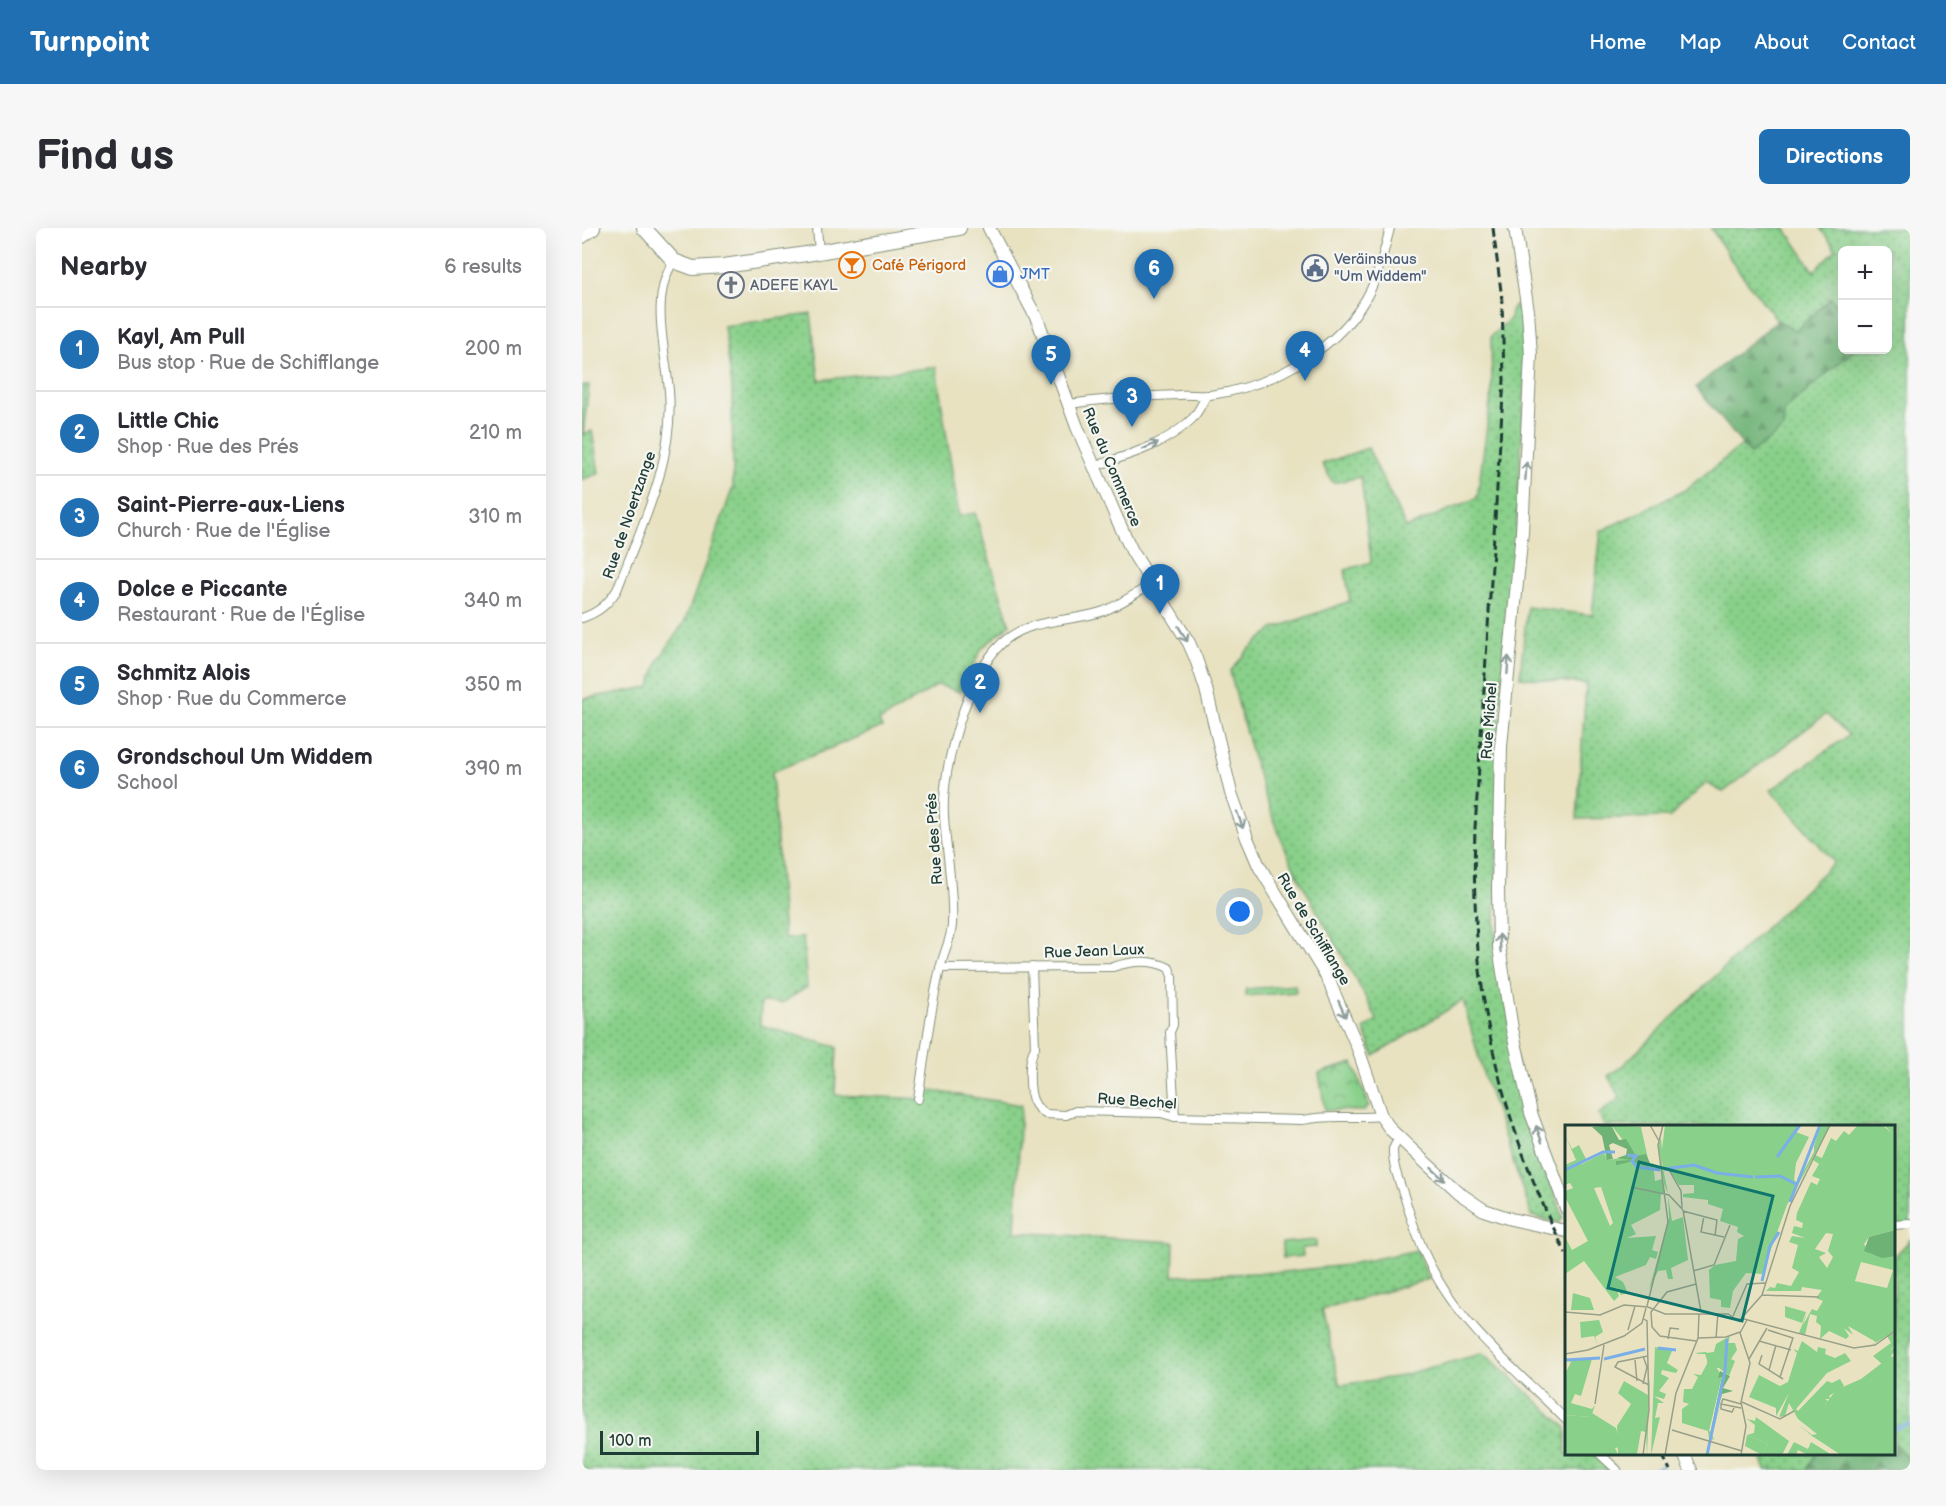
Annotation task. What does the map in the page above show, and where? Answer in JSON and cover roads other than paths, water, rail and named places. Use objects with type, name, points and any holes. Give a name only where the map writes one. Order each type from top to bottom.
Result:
[{"type":"main road","points":[[582,236],[593,228]]},
{"type":"main road","points":[[644,228],[674,261],[693,268],[724,266],[819,252],[959,228]]},
{"type":"street","points":[[817,228],[819,252]]},
{"type":"street","name":"Rue du Commerce","points":[[989,228],[1038,321],[1069,404],[1117,519],[1152,584]]},
{"type":"street","points":[[1069,404],[1179,395],[1207,395],[1255,385],[1280,374],[1323,345],[1349,323],[1372,288],[1390,228]]},
{"type":"street","name":"Rue Michel","points":[[1515,228],[1529,322],[1531,355],[1522,532],[1501,746],[1498,888],[1500,947],[1512,1029],[1531,1113],[1565,1205]]},
{"type":"street","name":"Rue de Noertzange","points":[[582,618],[608,604],[617,590],[662,471],[670,405],[661,311],[666,271],[674,261]]},
{"type":"street","points":[[1095,466],[1130,455],[1165,440],[1193,418],[1207,395]]},
{"type":"street","name":"Rue des Prés","points":[[918,1099],[940,968],[952,928],[953,906],[944,815],[947,765],[971,688],[985,663],[1003,642],[1021,631],[1042,623],[1080,618],[1105,610],[1152,584]]},
{"type":"street","name":"Rue de Schifflange","points":[[1152,584],[1189,643],[1196,659],[1206,689],[1231,793],[1255,857],[1327,977],[1357,1046],[1381,1116],[1402,1141],[1459,1193],[1484,1210],[1511,1219],[1565,1231]]},
{"type":"street","name":"Rue Jean Laux","points":[[940,968],[1113,967],[1126,963],[1158,963],[1169,968],[1172,976],[1173,1025],[1170,1032],[1175,1117]]},
{"type":"street","name":"Rue Bechel","points":[[1032,968],[1035,1048],[1030,1055],[1031,1092],[1035,1105],[1045,1114],[1066,1115],[1076,1111],[1161,1113],[1175,1117],[1303,1120],[1317,1116],[1363,1118],[1381,1116]]},
{"type":"street","points":[[1402,1141],[1396,1143],[1393,1149],[1396,1170],[1418,1237],[1435,1275],[1481,1338],[1565,1419]]},
{"type":"street","points":[[1895,1225],[1910,1224]]},
{"type":"street","points":[[1601,1455],[1617,1470]]},
{"type":"street","points":[[1684,1455],[1691,1470]]},
{"type":"waterway","points":[[1895,1429],[1910,1424]]},
{"type":"waterway","points":[[1654,1470],[1662,1466]]},
{"type":"railway","points":[[1493,228],[1502,299],[1504,380],[1475,828],[1477,941],[1492,1047],[1505,1098],[1522,1150],[1565,1252]]},
{"type":"railway","points":[[1662,1455],[1670,1470]]},
{"type":"place","name":"Café Périgord","points":[[852,265]]},
{"type":"place","name":"Veräinshaus \"Um Widdem\"","points":[[1315,268]]},
{"type":"place","name":"JMT","points":[[1000,274]]},
{"type":"place","name":"ADEFE KAYL","points":[[731,285]]},
{"type":"place","name":"Grondschoul Um Widdem","points":[[1154,299]]},
{"type":"place","name":"Dolce e Piccante","points":[[1305,381]]},
{"type":"place","name":"Schmitz Alois","points":[[1051,385]]},
{"type":"place","name":"Saint-Pierre-aux-Liens","points":[[1132,427]]},
{"type":"place","name":"Kayl, Am Pull","points":[[1160,614]]},
{"type":"place","name":"Little Chic","points":[[980,713]]}]
